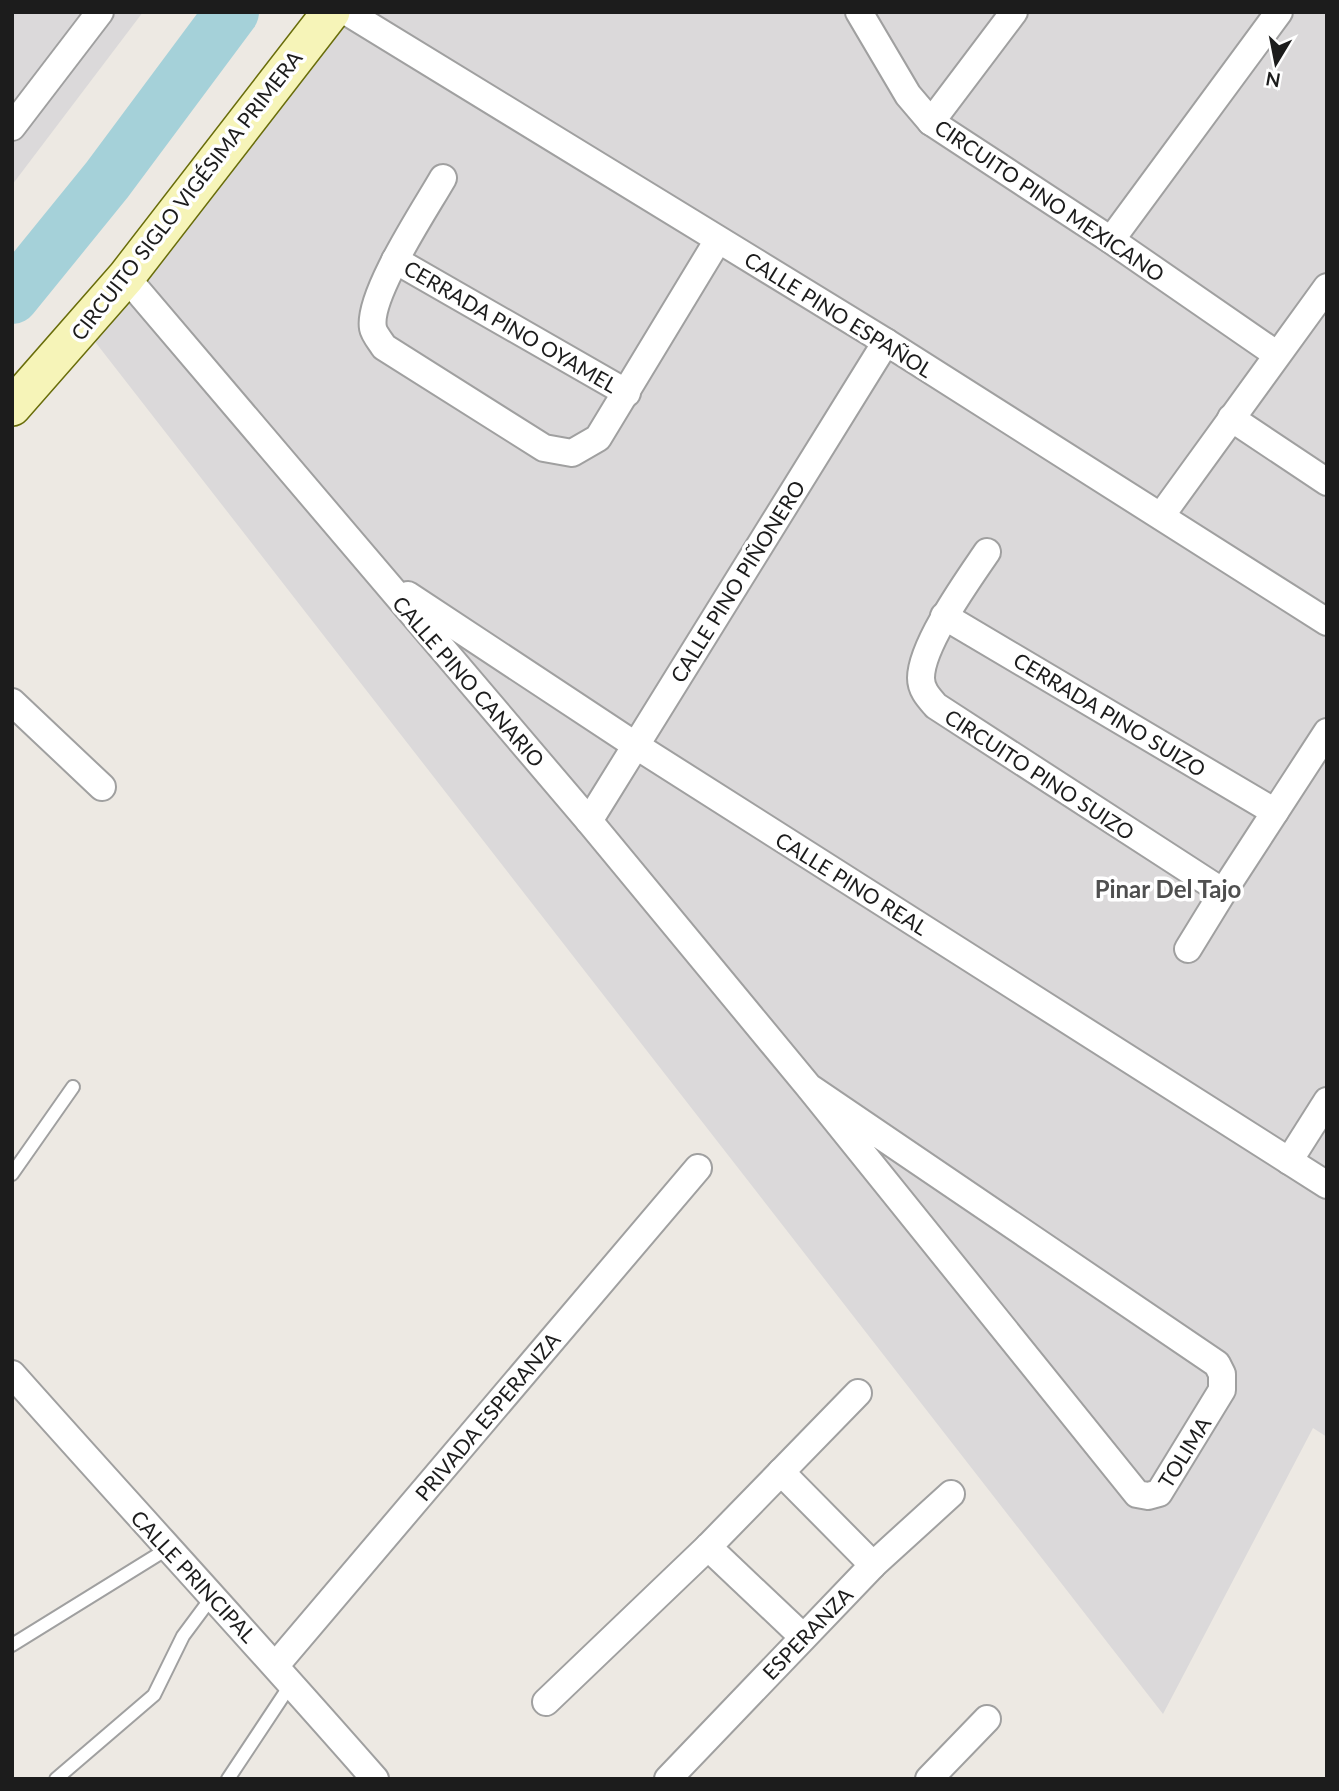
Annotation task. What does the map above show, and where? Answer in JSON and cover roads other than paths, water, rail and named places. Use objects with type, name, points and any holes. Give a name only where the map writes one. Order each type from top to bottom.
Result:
[{"type":"main road","name":"CIRCUITO SIGLO VIGÉSIMA PRIMERA","points":[[12,407],[126,277],[331,12]]},
{"type":"street","points":[[12,127],[100,12]]},
{"type":"street","name":"CALLE PINO ESPAÑOL","points":[[347,12],[886,342],[1327,622]]},
{"type":"street","name":"CIRCUITO PINO MEXICANO","points":[[859,12],[908,95],[931,122],[1111,240],[1276,354]]},
{"type":"street","points":[[931,122],[1014,12]]},
{"type":"street","points":[[1111,240],[1279,12]]},
{"type":"street","name":"CERRADA PINO OYAMEL","points":[[443,178],[395,260],[377,300],[373,328],[384,347],[544,448],[572,453],[598,438],[718,240]]},
{"type":"street","name":"CERRADA PINO OYAMEL","points":[[395,260],[627,393]]},
{"type":"street","name":"CALLE PINO CANARIO","points":[[126,277],[589,821],[809,1087]]},
{"type":"street","points":[[1161,516],[1327,287]]},
{"type":"street","name":"CALLE PINO PIÑONERO","points":[[589,821],[886,342]]},
{"type":"street","points":[[1231,418],[1327,482]]},
{"type":"street","name":"CIRCUITO PINO SUIZO","points":[[987,552],[944,616],[922,667],[921,680],[925,692],[936,706],[1223,892]]},
{"type":"street","name":"CALLE PINO REAL","points":[[380,577],[635,745],[1327,1185]]},
{"type":"street","name":"CERRADA PINO SUIZO","points":[[944,616],[1275,812]]},
{"type":"street","points":[[12,702],[102,787]]},
{"type":"street","points":[[1188,949],[1327,732]]},
{"type":"street","name":"TOLIMA","points":[[809,1087],[1217,1364],[1223,1374],[1222,1390],[1159,1493],[1148,1496],[1137,1494],[809,1087]]},
{"type":"street","points":[[1289,1161],[1327,1101]]},
{"type":"street","name":"PRIVADA ESPERANZA","points":[[284,1674],[698,1168]]},
{"type":"street","name":"CALLE PRINCIPAL","points":[[12,1374],[167,1549],[284,1674],[375,1779]]},
{"type":"street","points":[[546,1702],[708,1547],[858,1393]]},
{"type":"street","points":[[781,1472],[873,1565]]},
{"type":"street","name":"ESPERANZA","points":[[668,1779],[873,1565],[951,1494]]},
{"type":"street","points":[[708,1547],[803,1637]]},
{"type":"street","points":[[929,1779],[987,1719]]},
{"type":"lane","points":[[12,1174],[74,1087]]},
{"type":"lane","points":[[12,1645],[167,1549]]},
{"type":"lane","points":[[57,1779],[154,1695],[183,1636],[212,1597]]},
{"type":"lane","points":[[229,1779],[284,1674]]},
{"type":"waterway","points":[[12,297],[107,180],[232,12]]},
{"type":"district","name":"Pinar Del Tajo","points":[[1168,888]]}]
